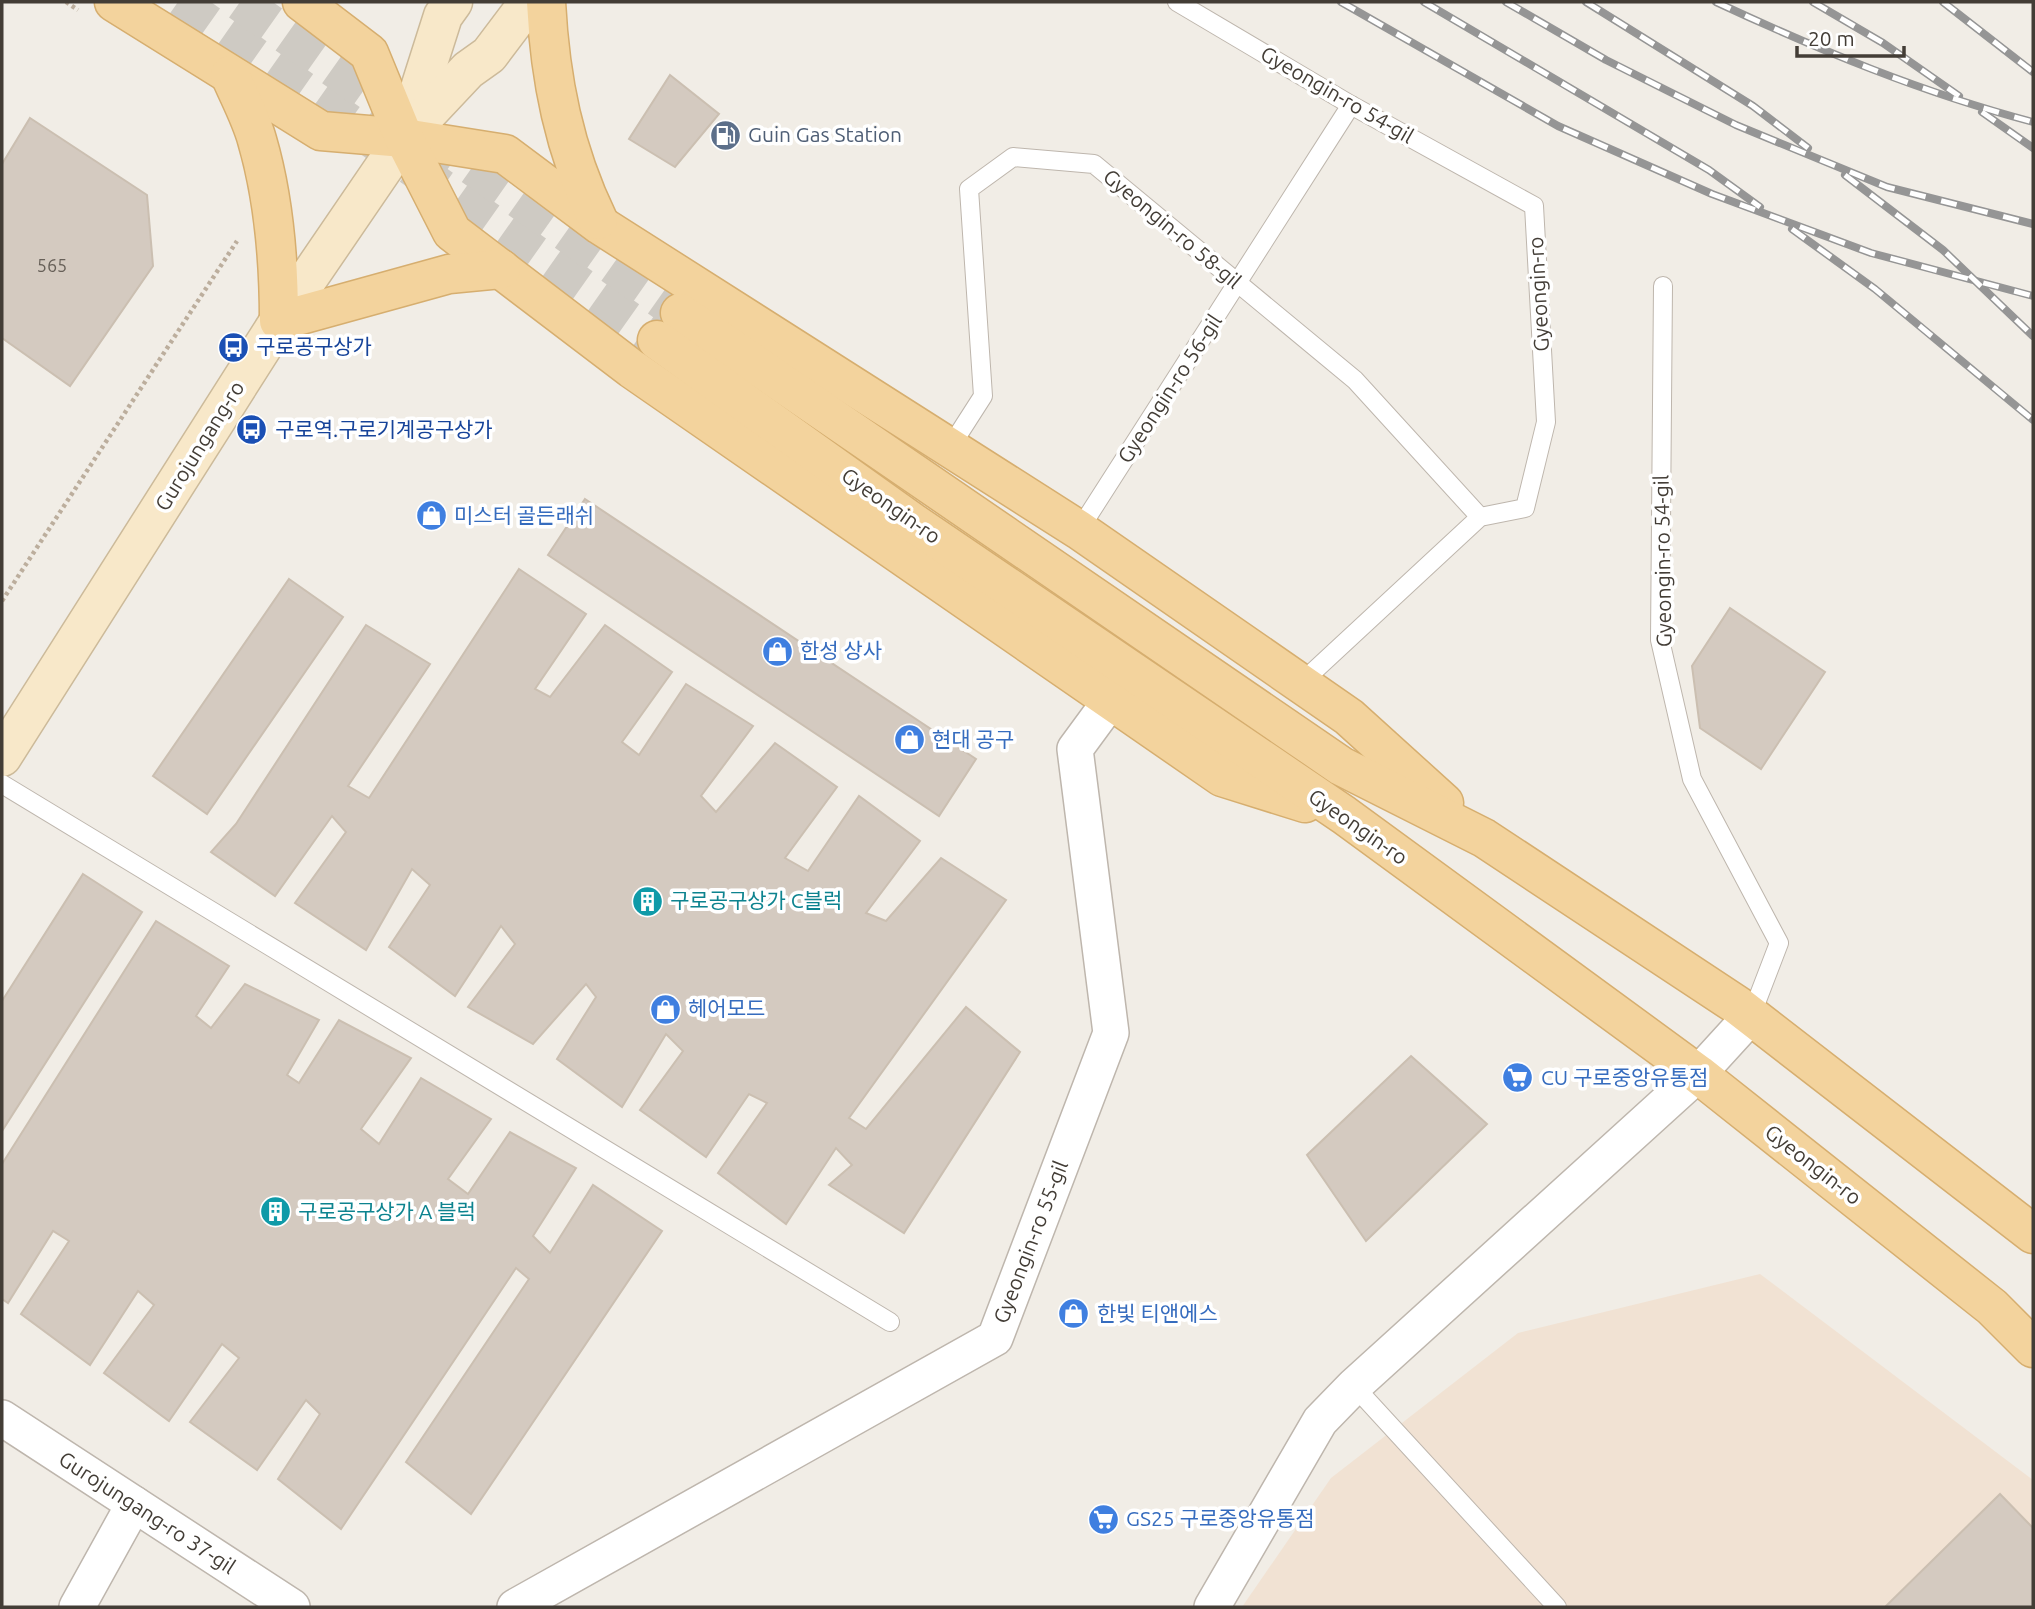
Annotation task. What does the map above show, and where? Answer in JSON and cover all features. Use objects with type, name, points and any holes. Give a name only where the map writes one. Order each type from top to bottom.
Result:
[{"type":"main road","points":[[302,2],[369,53],[404,138],[452,232],[632,369],[1222,777],[1344,815]]},
{"type":"main road","name":"Gurojungang-ro","points":[[404,138],[443,16],[453,2]]},
{"type":"main road","name":"Gurojungang-ro","points":[[2,757],[279,321],[404,138],[468,70],[489,55],[529,2]]},
{"type":"main road","points":[[546,2],[549,61],[563,126],[577,176],[600,225]]},
{"type":"main road","points":[[101,10],[230,75],[321,131],[404,138],[505,154],[600,225],[1079,530],[1301,683],[1349,717],[1483,838]]},
{"type":"main road","points":[[230,75],[257,139],[265,178],[279,274],[279,321],[449,274],[500,269]]},
{"type":"main road","name":"Gyeongin-ro","points":[[2033,1234],[1751,1016],[1483,838],[1341,765],[668,327],[912,522],[1344,815],[1698,1074],[1992,1307],[2033,1348]]},
{"type":"street","name":"Gyeongin-ro 55-gil","points":[[515,1607],[995,1338],[1111,1033],[1075,749],[1111,701]]},
{"type":"street","points":[[1212,1607],[1320,1421],[1354,1386],[1698,1074],[1751,1016]]},
{"type":"street","name":"Gurojungang-ro 37-gil","points":[[2,1418],[292,1607]]},
{"type":"street","points":[[77,1607],[134,1504]]},
{"type":"lane","name":"Gyeongin-ro 54-gil","points":[[1177,2],[1351,105],[1534,206]]},
{"type":"lane","name":"Gyeongin-ro 56-gil","points":[[1079,530],[1351,105]]},
{"type":"lane","name":"Gyeongin-ro 58-gil","points":[[949,449],[983,396],[969,189],[1013,157],[1094,164],[1355,380],[1480,517]]},
{"type":"lane","name":"Gyeongin-ro","points":[[1480,517],[1525,508],[1546,422],[1534,206]]},
{"type":"lane","name":"Gyeongin-ro 54-gil","points":[[1664,286],[1660,640],[1692,779],[1779,943],[1751,1016]]},
{"type":"lane","points":[[1301,683],[1480,517]]},
{"type":"lane","points":[[2,784],[890,1322]]},
{"type":"lane","points":[[1354,1386],[1557,1607]]},
{"type":"path","points":[[66,2],[101,10]]},
{"type":"path","points":[[2,601],[237,241],[235,228]]},
{"type":"shaded area","points":[[1760,1274],[2033,1480],[2033,1607],[1242,1607],[1331,1478],[1518,1333]]},
{"type":"building","points":[[670,75],[719,114],[675,167],[629,139]]},
{"type":"building","points":[[30,118],[147,195],[153,266],[70,386],[2,338],[2,164]]},
{"type":"building","points":[[585,499],[976,759],[939,816],[548,555]]},
{"type":"building","name":"구로공구상가 C블럭","points":[[519,569],[586,614],[535,689],[550,697],[605,625],[672,672],[622,742],[639,755],[686,684],[753,726],[701,796],[716,812],[775,743],[837,787],[785,858],[808,871],[859,796],[920,841],[866,913],[886,921],[941,858],[1006,900],[849,1118],[866,1129],[966,1007],[1020,1052],[904,1233],[829,1185],[852,1165],[836,1148],[786,1224],[718,1173],[767,1103],[749,1094],[706,1157],[640,1110],[683,1051],[666,1034],[622,1107],[557,1059],[596,997],[586,984],[533,1044],[468,1007],[515,944],[501,926],[455,996],[389,947],[430,885],[412,869],[366,950],[295,903],[346,832],[332,816],[275,896],[211,852],[236,824],[366,625],[430,664],[348,786],[369,798]]},
{"type":"building","points":[[289,579],[343,617],[207,814],[153,776]]},
{"type":"building","points":[[1730,608],[1825,672],[1761,769],[1700,728],[1692,666]]},
{"type":"building","points":[[83,874],[142,912],[2,1131],[2,1001]]},
{"type":"building","name":"구로공구상가 A 블럭","points":[[156,921],[229,966],[196,1016],[211,1028],[245,984],[319,1020],[287,1075],[299,1083],[339,1020],[411,1058],[361,1129],[379,1144],[421,1078],[491,1119],[448,1179],[468,1194],[510,1132],[576,1168],[533,1236],[550,1253],[593,1185],[662,1231],[471,1514],[406,1462],[529,1279],[516,1268],[341,1529],[278,1479],[320,1414],[306,1400],[257,1470],[190,1422],[239,1358],[222,1344],[169,1421],[104,1373],[154,1305],[138,1291],[90,1365],[21,1314],[69,1241],[53,1231],[8,1303],[2,1299],[2,1164]]},
{"type":"building","points":[[1411,1056],[1487,1124],[1366,1241],[1307,1155]]},
{"type":"building","points":[[2000,1494],[2033,1528],[2033,1607],[1885,1607]]},
{"type":"tunnel","points":[[178,2],[657,340]]},
{"type":"tunnel","points":[[240,2],[680,313]]},
{"type":"railway","points":[[1341,2],[1558,126],[1712,194],[1871,253],[2033,296]]},
{"type":"railway","points":[[1424,2],[1709,170],[1760,207]]},
{"type":"railway","points":[[1506,2],[1606,60],[1736,125],[1887,187],[2033,224]]},
{"type":"railway","points":[[1586,2],[1753,106],[1808,148]]},
{"type":"railway","points":[[1716,2],[1872,69],[1952,98],[2033,122]]},
{"type":"railway","points":[[1813,2],[1883,43],[1959,96]]},
{"type":"railway","points":[[1943,2],[2033,72]]},
{"type":"railway","points":[[1982,112],[2033,148]]},
{"type":"railway","points":[[1845,175],[1943,250],[2033,336]]},
{"type":"railway","points":[[1792,229],[1875,289],[2033,420]]},
{"type":"place","name":"Guin Gas Station","points":[[725,135]]},
{"type":"place","name":"구로공구상가","points":[[233,347]]},
{"type":"place","name":"구로역.구로기계공구상가","points":[[252,430]]},
{"type":"place","name":"미스터 골든래쉬","points":[[431,516]]},
{"type":"place","name":"한성 상사","points":[[777,651]]},
{"type":"place","name":"현대 공구","points":[[909,740]]},
{"type":"place","name":"구로공구상가 C블럭","points":[[647,901]]},
{"type":"place","name":"헤어모드","points":[[665,1009]]},
{"type":"place","name":"CU 구로중앙유통점","points":[[1518,1078]]},
{"type":"place","name":"구로공구상가 A 블럭","points":[[275,1212]]},
{"type":"place","name":"한빛 티앤에스","points":[[1074,1314]]},
{"type":"place","name":"GS25 구로중앙유통점","points":[[1103,1519]]}]
